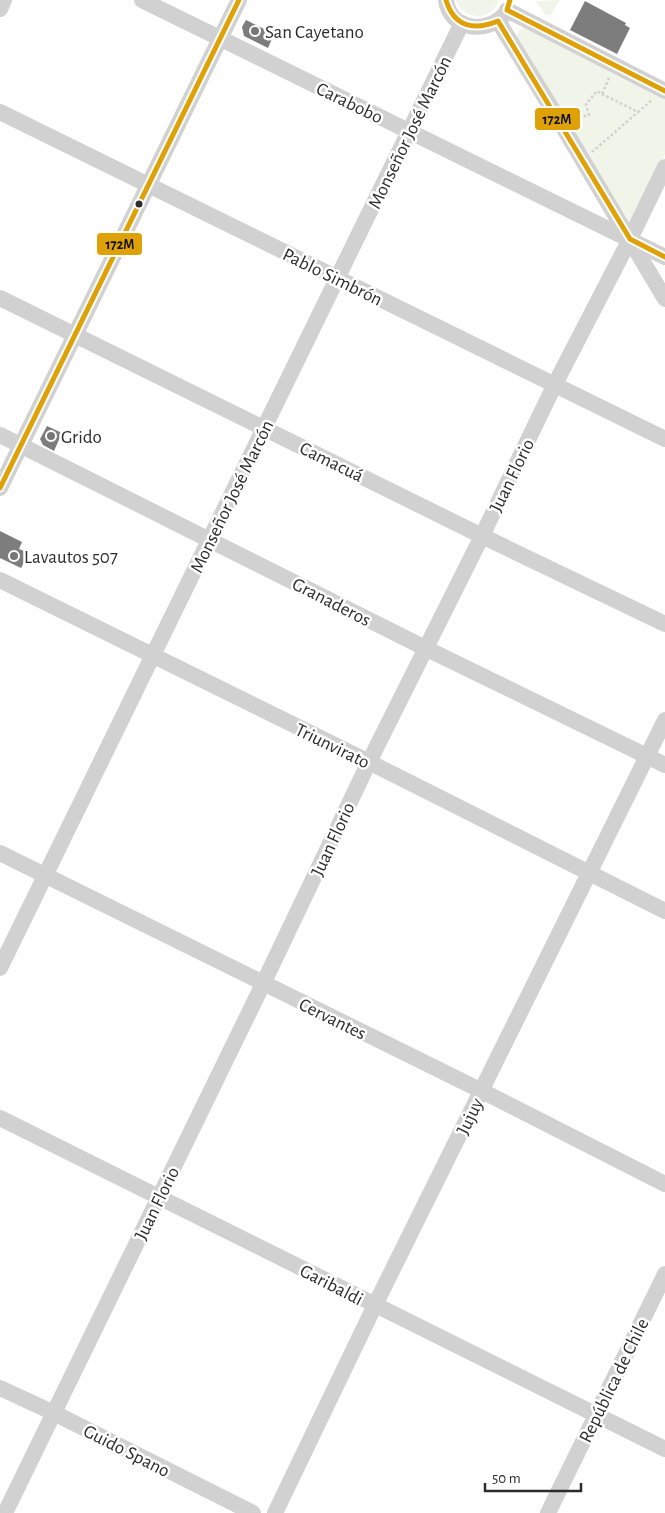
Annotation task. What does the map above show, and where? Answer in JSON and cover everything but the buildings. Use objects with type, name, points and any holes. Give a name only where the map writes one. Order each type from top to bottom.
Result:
[{"type":"street","points":[[0,9],[4,0]]},
{"type":"street","name":"Carabobo","points":[[142,0],[665,257]]},
{"type":"street","points":[[0,488],[239,0]]},
{"type":"street","points":[[446,0],[451,14],[462,23],[478,27],[488,26],[505,11]]},
{"type":"street","points":[[505,11],[664,90]]},
{"type":"street","points":[[505,11],[560,122],[665,299]]},
{"type":"street","name":"Monseñor José Marcón","points":[[0,968],[462,23]]},
{"type":"street","name":"Pablo Simbrón","points":[[0,112],[665,439]]},
{"type":"street","name":"Juan Florio","points":[[5,1513],[369,762],[482,536],[554,386],[665,167]]},
{"type":"street","name":"Camacuá","points":[[0,298],[482,536],[665,624]]},
{"type":"street","name":"Granaderos","points":[[0,435],[425,648],[665,765]]},
{"type":"street","name":"Triunvirato","points":[[0,580],[665,911]]},
{"type":"street","name":"Jujuy","points":[[276,1513],[376,1305],[665,720]]},
{"type":"street","name":"Cervantes","points":[[0,853],[482,1091],[665,1184]]},
{"type":"street","name":"Garibaldi","points":[[0,1118],[665,1449]]},
{"type":"street","name":"República de Chile","points":[[548,1513],[665,1274]]},
{"type":"street","name":"Guido Spano","points":[[0,1388],[254,1513]]},
{"type":"path","points":[[602,94],[614,64]]},
{"type":"path","points":[[583,160],[664,90]]},
{"type":"path","points":[[560,122],[589,115],[586,104],[598,92],[638,112]]},
{"type":"shaded area","points":[[456,0],[499,0],[490,12],[478,16],[465,12]]},
{"type":"shaded area","points":[[560,0],[550,16],[545,14],[536,1]]},
{"type":"shaded area","points":[[526,28],[665,99],[665,154],[637,221],[629,224],[518,40],[519,30]]},
{"type":"transit line","name":"172M","points":[[0,488],[239,0]]},
{"type":"transit line","name":"172M","points":[[446,0],[454,16],[466,24],[481,26],[498,21],[630,239],[665,257]]},
{"type":"transit line","name":"172M","points":[[510,0],[507,10],[665,91]]},
{"type":"place","name":"San Cayetano","points":[[255,31]]},
{"type":"place","name":"Grido","points":[[51,436]]},
{"type":"place","name":"Lavautos 507","points":[[14,556]]}]
